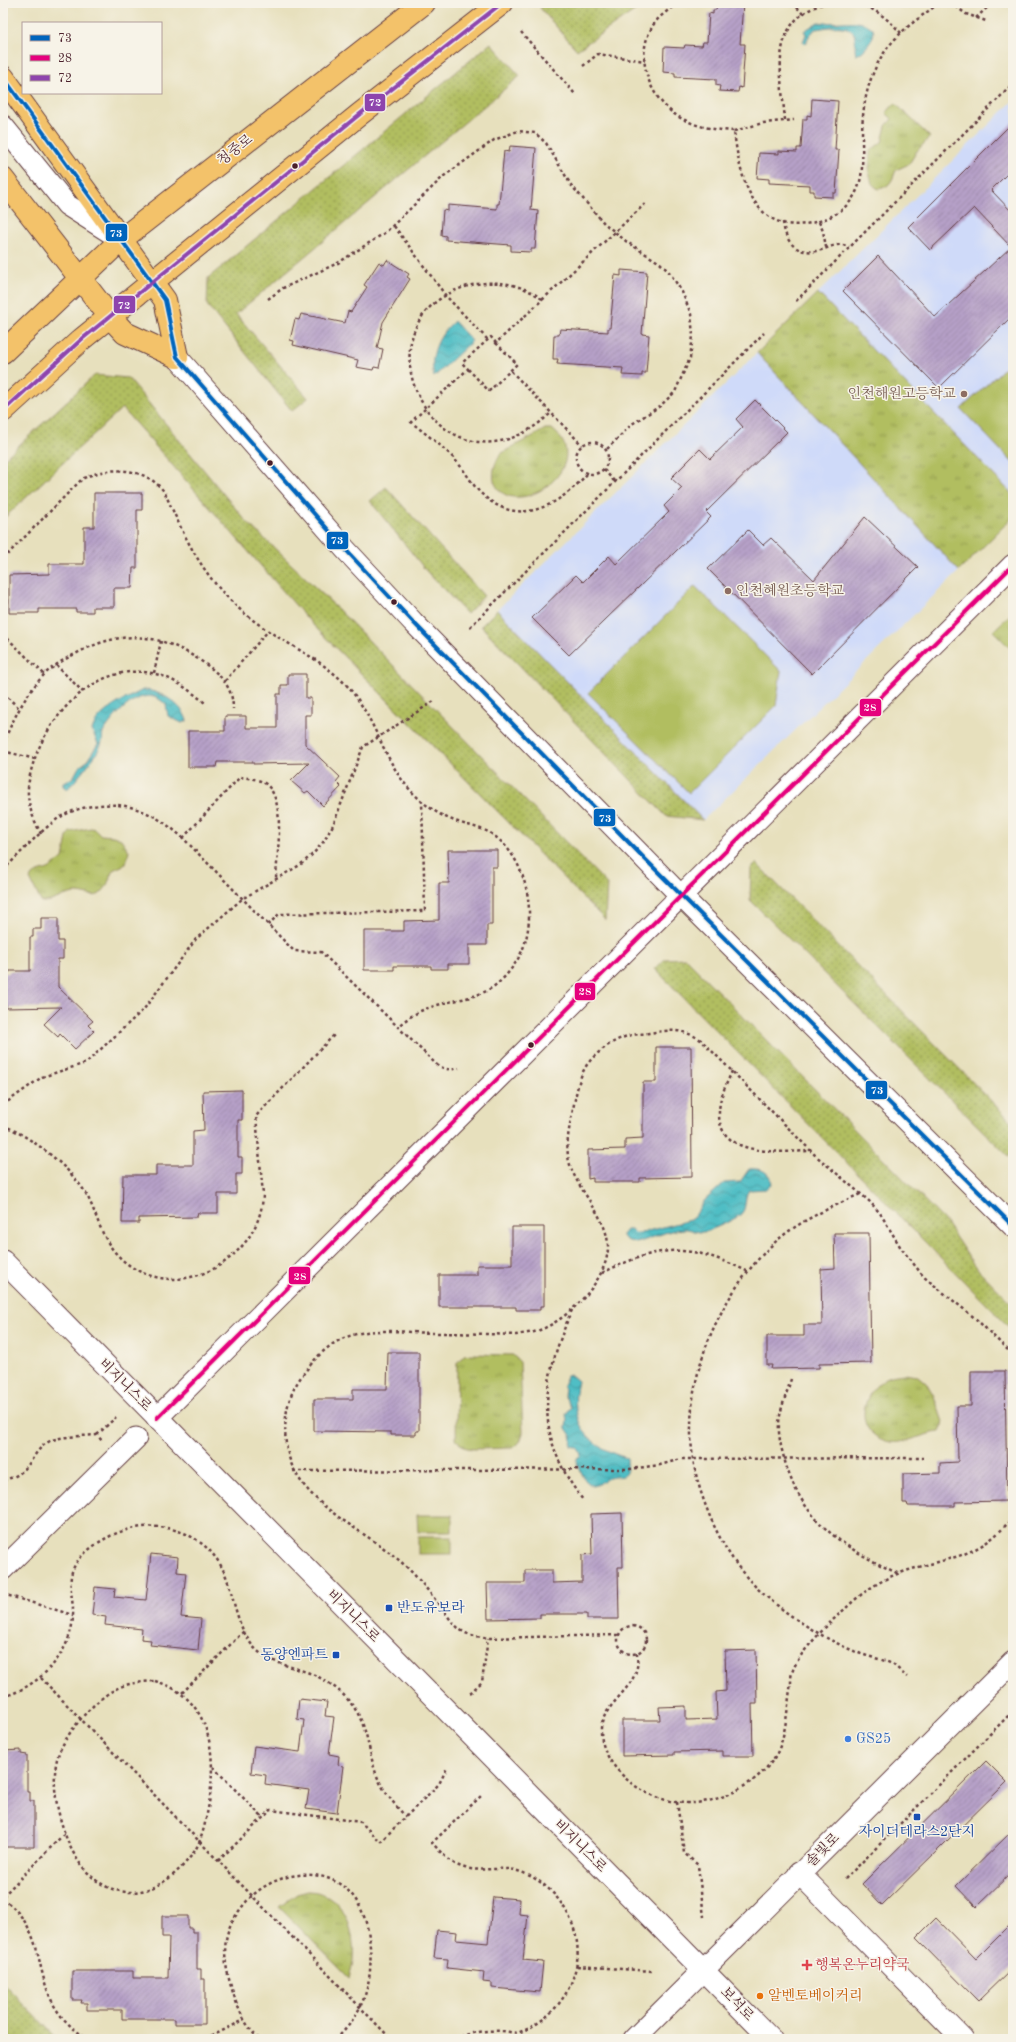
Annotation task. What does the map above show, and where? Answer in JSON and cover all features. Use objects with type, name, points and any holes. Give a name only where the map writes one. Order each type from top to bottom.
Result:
[{"type":"main road","name":"청중로","points":[[3,352],[122,239],[424,3]]},
{"type":"main road","points":[[3,411],[82,339],[111,318],[153,282],[354,119],[502,3]]},
{"type":"main road","points":[[3,77],[165,300],[177,357]]},
{"type":"main road","points":[[3,179],[111,318],[126,333],[177,357]]},
{"type":"street","points":[[3,126],[67,204],[122,239]]},
{"type":"street","points":[[3,166],[28,212]]},
{"type":"street","points":[[177,357],[345,549],[413,622],[681,896],[1013,1226]]},
{"type":"street","points":[[157,1418],[1013,565]]},
{"type":"street","name":"비지니스로","points":[[3,1261],[703,1970]]},
{"type":"street","points":[[3,1569],[136,1438]]},
{"type":"street","name":"솔빛로","points":[[634,2039],[1013,1662]]},
{"type":"street","points":[[800,1873],[963,2039]]},
{"type":"street","name":"보석로","points":[[703,1970],[771,2039]]},
{"type":"path","points":[[677,3],[657,19],[651,28],[644,49],[647,74],[657,97],[676,115],[687,121],[708,127],[734,131],[763,123],[794,120]]},
{"type":"path","points":[[793,3],[803,14]]},
{"type":"path","points":[[785,120],[782,75],[782,44],[785,33],[792,23],[803,14],[826,3]]},
{"type":"path","points":[[854,3],[862,4],[884,17],[901,33]]},
{"type":"path","points":[[734,131],[740,169],[750,197],[768,216],[783,222],[804,225],[819,222],[843,210],[853,199],[859,186],[862,171],[863,107],[866,94],[877,65],[886,50],[901,33],[940,3]]},
{"type":"path","points":[[951,3],[966,14],[986,22]]},
{"type":"path","points":[[976,18],[992,3]]},
{"type":"path","points":[[521,32],[575,94]]},
{"type":"path","points":[[583,66],[598,54],[645,61]]},
{"type":"path","points":[[796,301],[1013,84]]},
{"type":"path","points":[[268,299],[283,288],[338,263],[394,226],[444,176],[501,135],[518,131],[535,133],[541,137],[571,185],[614,232],[660,263],[676,281],[691,314],[693,336],[686,370],[675,392],[660,406],[632,424],[606,450]]},
{"type":"path","points":[[496,343],[646,203]]},
{"type":"path","points":[[783,222],[785,234],[789,242],[797,248],[817,251],[826,247],[842,244],[850,247]]},
{"type":"path","points":[[819,222],[823,231],[826,247]]},
{"type":"path","points":[[394,226],[446,296],[488,340]]},
{"type":"path","points":[[542,299],[521,287],[494,282],[477,284],[446,296],[423,316],[410,345],[411,375],[417,394],[425,409],[449,432],[469,440],[489,443],[510,439],[530,430],[552,413]]},
{"type":"path","points":[[470,627],[764,333]]},
{"type":"path","points":[[491,338],[496,343],[517,364],[489,391],[462,363],[491,338]]},
{"type":"path","points":[[468,369],[411,422],[451,456],[482,495],[497,505],[525,511],[543,509],[566,495],[586,474]]},
{"type":"path","points":[[511,371],[582,445]]},
{"type":"path","points":[[592,442],[602,446],[606,450],[608,460],[604,470],[594,475],[586,474],[580,469],[576,460],[578,449],[582,445],[592,442]]},
{"type":"path","points":[[604,470],[615,482]]},
{"type":"path","points":[[3,559],[82,479],[92,474],[105,472],[134,472],[148,476],[159,484],[166,493],[184,537],[201,567],[235,605],[268,631],[308,654],[339,677],[360,703],[402,779],[422,801],[432,810],[457,822],[484,830],[497,837],[508,848],[516,861],[525,890],[530,915],[529,929],[522,954],[496,985],[475,996],[429,1007],[410,1017],[398,1026]]},
{"type":"path","points":[[225,681],[268,631]]},
{"type":"path","points":[[3,634],[45,675]]},
{"type":"path","points":[[3,744],[20,709],[45,675],[56,665],[84,649],[110,639],[139,637],[161,641],[179,648],[193,656],[225,681],[233,698],[233,708]]},
{"type":"path","points":[[154,673],[161,641]]},
{"type":"path","points":[[56,665],[82,692]]},
{"type":"path","points":[[41,835],[31,813],[28,789],[35,759],[51,727],[82,692],[101,681],[116,675],[136,672],[154,673],[179,683],[205,703]]},
{"type":"path","points":[[4,695],[20,709]]},
{"type":"path","points":[[3,1104],[42,1077],[86,1063],[144,1009],[196,939],[242,899],[300,865],[313,854],[324,841],[333,825],[362,748],[434,701]]},
{"type":"path","points":[[3,751],[35,759]]},
{"type":"path","points":[[184,838],[240,777],[266,784],[275,796],[278,809],[276,879]]},
{"type":"path","points":[[268,925],[279,914],[425,911],[422,801]]},
{"type":"path","points":[[3,870],[55,820],[68,813],[81,808],[112,804],[140,809],[170,826],[184,838],[294,951],[321,952],[437,1065],[444,1069],[452,1070],[459,1068]]},
{"type":"path","points":[[618,1635],[488,1638],[473,1636],[462,1630],[412,1572],[382,1547],[323,1505],[307,1489],[293,1471],[285,1442],[285,1421],[289,1399],[299,1379],[313,1361],[330,1345],[357,1334],[373,1331],[516,1335],[534,1332],[554,1322],[572,1310],[602,1273],[607,1256],[607,1238],[601,1222],[577,1180],[568,1158],[567,1138],[580,1080],[586,1067],[598,1054],[627,1036],[675,1029],[689,1033],[701,1040],[811,1151],[880,1213],[901,1248],[924,1277],[976,1319],[1013,1355]]},
{"type":"path","points":[[3,1125],[28,1138],[71,1173],[82,1188],[106,1240],[121,1260],[131,1267],[158,1278],[174,1280],[205,1274],[229,1259],[249,1237],[258,1223],[263,1207],[262,1178],[256,1116],[336,1034]]},
{"type":"path","points":[[732,1071],[723,1093],[719,1112],[721,1124],[731,1140],[736,1145],[756,1150],[784,1152],[811,1151]]},
{"type":"path","points":[[860,1194],[813,1216],[773,1244],[749,1272],[714,1326],[705,1348],[694,1396],[693,1459],[707,1508],[717,1531],[739,1568],[757,1588],[775,1603],[820,1634],[853,1651],[893,1664],[907,1677]]},
{"type":"path","points":[[602,1273],[638,1257],[656,1251],[675,1250],[692,1250],[710,1255],[749,1272]]},
{"type":"path","points":[[572,1310],[553,1359],[547,1406],[549,1427],[562,1470],[583,1500]]},
{"type":"path","points":[[791,1379],[779,1422],[780,1439],[784,1458],[795,1488],[805,1506],[818,1522],[836,1539],[855,1552],[898,1573]]},
{"type":"path","points":[[3,1480],[11,1478],[26,1469],[44,1446],[51,1440],[97,1435],[116,1417]]},
{"type":"path","points":[[97,1435],[118,1456]]},
{"type":"path","points":[[293,1471],[630,1469],[660,1465],[676,1460],[693,1459],[923,1458]]},
{"type":"path","points":[[637,1653],[637,1668],[607,1713],[601,1727],[603,1744],[609,1760],[619,1773],[649,1794],[688,1804],[707,1801],[726,1795],[747,1784],[765,1769],[776,1754],[783,1736],[792,1670],[799,1658],[820,1634],[861,1595],[898,1573],[965,1555],[985,1544],[1013,1517]]},
{"type":"path","points":[[3,1697],[26,1687],[41,1678],[54,1663],[64,1647],[70,1633],[73,1615],[71,1577],[74,1567],[80,1558],[92,1548],[119,1532],[146,1526],[177,1530],[189,1535],[212,1553],[221,1565],[228,1582],[237,1615],[244,1631],[252,1645],[263,1656],[325,1681],[337,1689],[351,1703],[366,1729],[377,1776],[391,1798],[406,1817]]},
{"type":"path","points":[[3,1594],[73,1615]]},
{"type":"path","points":[[628,1626],[638,1627],[644,1633],[646,1643],[637,1653],[628,1654],[623,1652],[618,1644],[618,1635],[620,1631],[628,1626]]},
{"type":"path","points":[[182,1693],[244,1631]]},
{"type":"path","points":[[470,1693],[482,1682],[488,1638]]},
{"type":"path","points":[[41,1678],[391,2039]]},
{"type":"path","points":[[155,1681],[168,1685],[182,1693],[200,1715],[206,1728],[210,1743],[212,1767],[208,1812],[199,1842],[194,1852],[172,1875],[157,1885],[139,1892],[124,1893],[110,1889],[95,1880],[83,1869],[67,1842],[55,1789],[57,1759],[71,1732],[102,1698],[113,1690],[126,1685],[155,1681]]},
{"type":"path","points":[[845,1879],[1013,1711]]},
{"type":"path","points":[[212,1767],[263,1818]]},
{"type":"path","points":[[218,1861],[271,1810],[361,1822],[380,1842],[439,1784],[447,1768]]},
{"type":"path","points":[[455,2039],[489,2030],[519,2033],[540,2021],[552,2012],[564,1999],[572,1983],[577,1966],[577,1949],[574,1929],[567,1912],[557,1896],[546,1885],[533,1876],[514,1870],[469,1869],[457,1866],[432,1843],[482,1795]]},
{"type":"path","points":[[677,1802],[684,1852],[698,1865],[704,1917]]},
{"type":"path","points":[[65,1834],[3,1897],[13,1906],[31,1932],[37,1944],[50,1995],[55,2007],[73,2029],[87,2039]]},
{"type":"path","points":[[258,2039],[244,2020],[234,1997],[226,1963],[225,1949],[227,1935],[232,1921],[252,1896],[272,1882],[284,1877],[314,1874],[341,1886],[353,1896],[361,1908],[367,1924],[370,1948],[370,1976],[367,1992],[353,2021],[336,2039]]},
{"type":"path","points":[[577,1966],[652,1971]]},
{"type":"path","points":[[206,2039],[244,2020]]},
{"type":"shaded area","name":"인천해원고등학교","points":[[1013,101],[1013,495],[818,293]]},
{"type":"shaded area","name":"인천혜원초등학교","points":[[757,353],[959,571],[703,820],[497,610]]},
{"type":"green space","points":[[547,3],[646,3],[577,50],[540,8]]},
{"type":"green space","points":[[491,43],[520,76],[236,314],[308,398],[292,411],[207,305],[208,278]]},
{"type":"green space","points":[[895,103],[930,137],[917,151],[909,164],[896,170],[888,185],[878,189],[872,184],[869,172],[870,151],[882,142],[886,126],[892,119],[886,113]]},
{"type":"green space","points":[[818,293],[1013,495],[1013,517],[959,571],[757,353]]},
{"type":"green space","points":[[1013,360],[1013,463],[961,409]]},
{"type":"green space","points":[[95,375],[128,378],[245,520],[337,608],[607,884],[605,920],[313,625],[122,408],[3,519],[3,460]]},
{"type":"green space","points":[[545,429],[552,429],[564,444],[565,459],[559,474],[547,486],[532,494],[517,497],[503,493],[493,478],[494,468],[500,455]]},
{"type":"green space","points":[[386,487],[484,596],[467,614],[428,573],[370,501]]},
{"type":"green space","points":[[695,586],[781,671],[776,706],[689,793],[588,693]]},
{"type":"green space","points":[[497,610],[703,820],[666,816],[481,626]]},
{"type":"green space","points":[[1013,612],[1013,651],[993,631]]},
{"type":"green space","points":[[91,828],[95,829],[101,835],[113,836],[121,839],[129,851],[126,864],[113,870],[105,888],[99,895],[93,896],[72,893],[50,901],[41,902],[30,879],[32,876],[50,868],[63,858],[67,837],[70,832]]},
{"type":"green space","points":[[756,863],[1013,1123],[1013,1161],[750,900],[751,868]]},
{"type":"green space","points":[[685,958],[944,1220],[974,1265],[1013,1305],[1013,1331],[655,969],[665,959]]},
{"type":"green space","points":[[464,1355],[513,1355],[520,1362],[523,1433],[520,1442],[512,1448],[472,1449],[463,1447],[456,1439],[457,1363]]},
{"type":"green space","points":[[904,1374],[918,1376],[927,1384],[934,1396],[943,1422],[940,1432],[927,1434],[901,1442],[890,1442],[878,1438],[870,1431],[865,1423],[864,1413],[870,1394],[877,1385],[886,1378]]},
{"type":"green space","points":[[417,1515],[452,1515],[452,1532],[418,1532]]},
{"type":"green space","points":[[418,1537],[452,1537],[452,1554],[418,1554]]},
{"type":"green space","points":[[308,1891],[322,1893],[333,1900],[342,1910],[348,1922],[352,1936],[353,1951],[349,1978],[279,1907],[297,1894]]},
{"type":"green space","points":[[3,1983],[58,2039],[3,2039]]},
{"type":"water","points":[[818,22],[859,22],[871,27],[874,34],[867,47],[856,55],[855,37],[853,32],[844,27],[815,29],[805,44],[803,42],[806,34],[804,31]]},
{"type":"water","points":[[454,321],[472,341],[434,377],[433,361],[436,346],[443,333]]},
{"type":"water","points":[[143,690],[156,692],[170,699],[181,709],[187,721],[182,723],[168,716],[166,705],[157,698],[148,696],[139,698],[130,703],[114,718],[103,733],[101,744],[95,756],[67,789],[63,786],[63,782],[73,778],[79,767],[86,762],[98,744],[92,730],[100,717],[113,706]]},
{"type":"water","points":[[749,1169],[764,1171],[771,1179],[772,1183],[767,1189],[749,1190],[746,1196],[744,1209],[737,1217],[704,1232],[685,1229],[677,1230],[636,1243],[626,1240],[622,1235],[626,1230],[631,1230],[634,1233],[640,1233],[690,1220],[695,1216],[704,1201],[724,1183],[740,1182]]},
{"type":"water","points":[[571,1375],[578,1381],[576,1409],[579,1421],[584,1431],[601,1447],[627,1458],[626,1471],[622,1476],[611,1477],[592,1486],[585,1480],[576,1461],[578,1457],[581,1456],[580,1452],[577,1448],[571,1446],[572,1437],[566,1428],[566,1414],[571,1407],[564,1395],[565,1390],[563,1385],[567,1376]]},
{"type":"building","points":[[717,3],[743,3],[740,44],[745,44],[742,88],[739,87],[738,92],[719,91],[720,86],[716,85],[716,79],[675,77],[675,73],[663,72],[664,47],[684,48],[685,45],[702,46],[703,42],[707,42],[709,13],[713,14],[713,10],[716,10]]},
{"type":"building","points":[[812,99],[838,101],[835,150],[839,150],[836,193],[833,193],[833,197],[814,196],[814,191],[810,191],[810,185],[769,183],[769,179],[757,178],[759,153],[779,154],[779,151],[797,152],[797,148],[801,148],[803,119],[807,119],[807,115],[811,116]]},
{"type":"building","points":[[1013,122],[1013,168],[991,190],[1013,213],[1013,315],[939,388],[843,291],[878,256],[935,317],[1011,247],[974,208],[930,250],[908,227]]},
{"type":"building","points":[[510,146],[536,148],[531,210],[538,211],[535,249],[531,249],[531,252],[511,251],[511,245],[446,240],[446,236],[441,235],[443,210],[448,211],[448,205],[497,209],[497,204],[499,204],[504,151],[509,152]]},
{"type":"building","points":[[387,260],[409,274],[407,277],[410,279],[383,322],[377,348],[383,349],[379,368],[374,367],[373,370],[356,367],[358,360],[293,345],[294,341],[290,340],[295,319],[299,320],[301,314],[345,323],[348,311],[351,312],[367,287],[364,285],[379,262],[384,265]]},
{"type":"building","points":[[621,270],[647,272],[642,334],[649,335],[646,373],[642,373],[642,376],[622,375],[623,368],[557,364],[558,359],[553,359],[554,335],[559,335],[560,329],[608,332],[608,328],[610,328],[615,275],[621,276]]},
{"type":"building","points":[[755,400],[787,432],[706,512],[711,517],[569,655],[532,618],[576,575],[583,582],[609,556],[616,564],[669,512],[664,506],[682,488],[671,478],[700,449],[710,459],[743,427],[736,419]]},
{"type":"building","points":[[94,493],[142,493],[142,510],[137,510],[137,568],[133,568],[132,588],[114,588],[114,607],[93,607],[93,612],[76,612],[76,609],[39,609],[39,613],[9,613],[9,575],[49,574],[49,564],[84,564],[84,527],[94,527]]},
{"type":"building","points":[[865,517],[918,567],[812,674],[708,569],[748,530],[763,545],[771,538],[814,580]]},
{"type":"building","points":[[288,674],[306,674],[306,698],[311,698],[311,715],[305,715],[305,744],[340,777],[336,782],[341,787],[323,806],[308,791],[305,793],[291,781],[309,763],[253,764],[253,762],[217,762],[216,767],[188,767],[188,731],[225,731],[225,716],[246,716],[246,728],[277,728],[277,694],[281,694],[281,685],[288,685]]},
{"type":"building","points":[[448,850],[497,850],[497,867],[492,867],[492,925],[487,925],[487,945],[469,945],[469,964],[448,964],[448,969],[431,969],[431,966],[394,966],[394,970],[364,970],[364,931],[404,931],[404,921],[439,920],[439,883],[449,883]]},
{"type":"building","points":[[41,918],[58,918],[58,941],[63,941],[63,959],[58,959],[58,987],[93,1021],[88,1025],[94,1031],[75,1049],[60,1034],[58,1037],[44,1024],[61,1007],[6,1008],[6,1005],[3,1005],[3,973],[9,973],[9,971],[30,971],[30,937],[33,937],[33,929],[41,929]]},
{"type":"building","points":[[656,1047],[691,1047],[692,1177],[640,1178],[640,1182],[593,1182],[593,1178],[588,1179],[588,1150],[625,1149],[625,1139],[643,1138],[643,1082],[656,1082]]},
{"type":"building","points":[[242,1090],[242,1120],[238,1120],[238,1157],[242,1157],[242,1174],[236,1174],[236,1194],[218,1194],[218,1213],[198,1213],[197,1217],[139,1218],[139,1223],[122,1223],[123,1175],[156,1175],[156,1165],[193,1165],[193,1131],[204,1130],[203,1091]]},
{"type":"building","points":[[512,1227],[544,1227],[544,1306],[540,1306],[540,1310],[516,1310],[516,1307],[439,1307],[439,1275],[477,1275],[477,1265],[512,1265]]},
{"type":"building","points":[[834,1233],[869,1233],[871,1363],[819,1364],[819,1368],[771,1369],[772,1365],[767,1365],[767,1336],[804,1336],[804,1325],[822,1325],[821,1269],[835,1268]]},
{"type":"building","points":[[388,1352],[419,1352],[419,1431],[416,1431],[416,1435],[391,1435],[391,1432],[314,1431],[314,1399],[353,1399],[353,1389],[387,1389]]},
{"type":"building","points":[[971,1371],[1005,1371],[1007,1501],[955,1502],[955,1506],[908,1506],[907,1503],[903,1503],[903,1474],[940,1473],[940,1463],[958,1462],[957,1406],[971,1406]]},
{"type":"building","points":[[622,1513],[623,1567],[618,1567],[619,1619],[587,1619],[587,1614],[540,1614],[540,1618],[488,1619],[487,1583],[525,1583],[525,1570],[552,1570],[552,1583],[582,1582],[582,1555],[592,1554],[591,1514]]},
{"type":"building","points":[[151,1554],[178,1557],[177,1572],[186,1573],[181,1617],[201,1619],[198,1650],[150,1645],[151,1640],[141,1639],[142,1629],[105,1625],[106,1617],[92,1615],[95,1587],[115,1589],[114,1597],[146,1600]]},
{"type":"building","points":[[756,1650],[757,1704],[752,1704],[753,1756],[722,1756],[722,1751],[674,1752],[674,1755],[622,1756],[622,1720],[660,1720],[659,1707],[686,1706],[686,1720],[717,1719],[716,1692],[726,1691],[725,1651]]},
{"type":"building","points":[[299,1699],[327,1702],[325,1716],[334,1717],[329,1754],[339,1756],[338,1765],[343,1766],[337,1813],[306,1809],[309,1790],[265,1784],[266,1775],[251,1773],[254,1746],[300,1752],[304,1720],[297,1719]]},
{"type":"building","points":[[21,1750],[21,1754],[27,1755],[27,1792],[30,1792],[30,1801],[34,1801],[34,1847],[4,1847],[3,1751]]},
{"type":"building","points":[[986,1761],[1007,1782],[882,1905],[862,1884]]},
{"type":"building","points":[[1013,1830],[1013,1871],[976,1907],[956,1886]]},
{"type":"building","points":[[493,1897],[520,1899],[519,1914],[528,1915],[523,1960],[543,1962],[540,1992],[492,1988],[492,1983],[483,1982],[484,1972],[447,1968],[448,1959],[434,1958],[437,1930],[457,1932],[456,1940],[488,1943]]},
{"type":"building","points":[[162,1916],[188,1916],[188,1928],[192,1928],[192,1932],[197,1932],[197,1969],[201,1969],[201,1979],[205,1979],[205,2024],[175,2024],[175,2019],[122,2019],[122,2010],[87,2010],[87,2003],[81,2003],[82,2000],[72,2000],[72,1971],[133,1971],[133,1978],[168,1978],[169,1937],[162,1937]]},
{"type":"building","points":[[936,1918],[976,1959],[1013,1922],[1013,1967],[978,2001],[916,1938]]},
{"type":"transit line","name":"72","points":[[3,411],[82,339],[360,114],[502,3]]},
{"type":"transit line","name":"73","points":[[3,77],[165,300],[177,357],[345,549],[413,622],[645,859],[1013,1226]]},
{"type":"transit line","name":"28","points":[[157,1418],[1013,565]]},
{"type":"place","name":"인천해원고등학교","points":[[964,394]]},
{"type":"place","name":"인천혜원초등학교","points":[[728,591]]},
{"type":"place","name":"반도유보라","points":[[389,1608]]},
{"type":"place","name":"동양엔파트","points":[[336,1655]]},
{"type":"place","name":"GS25","points":[[848,1739]]},
{"type":"place","name":"자이더테라스2단지","points":[[917,1817]]},
{"type":"place","name":"행복온누리약국","points":[[807,1965]]},
{"type":"place","name":"알벤토베이커리","points":[[760,1996]]}]
